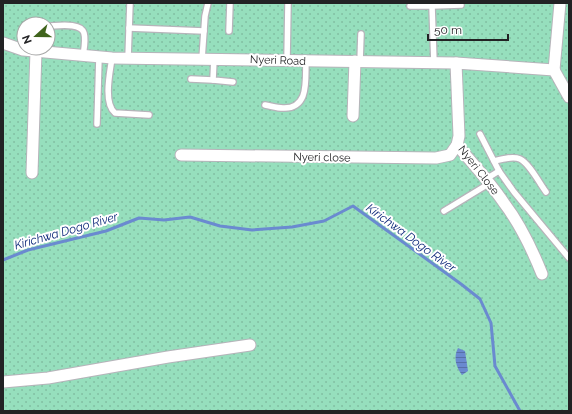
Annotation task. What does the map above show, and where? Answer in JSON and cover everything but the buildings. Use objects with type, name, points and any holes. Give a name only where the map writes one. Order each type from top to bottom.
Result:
[{"type":"street","points":[[560,3],[554,70],[569,97]]},
{"type":"street","name":"Nyeri Road","points":[[3,43],[16,48]]},
{"type":"street","name":"Nyeri Road","points":[[56,53],[112,58],[456,63],[554,70]]},
{"type":"street","points":[[32,173],[36,56]]},
{"type":"street","points":[[353,116],[358,62]]},
{"type":"street","name":"Nyeri Close","points":[[456,63],[459,136],[457,145],[505,203],[536,258],[542,274]]},
{"type":"street","name":"Nyeri close","points":[[181,155],[436,158],[450,155],[457,145]]},
{"type":"street","points":[[3,382],[48,378],[168,357],[250,345]]},
{"type":"lane","points":[[128,58],[130,3]]},
{"type":"lane","points":[[202,59],[208,3]]},
{"type":"lane","points":[[229,31],[230,3]]},
{"type":"lane","points":[[287,60],[288,3]]},
{"type":"lane","points":[[410,6],[461,5]]},
{"type":"lane","points":[[432,6],[434,63]]},
{"type":"lane","points":[[56,26],[77,26],[82,28],[84,34],[83,56]]},
{"type":"lane","points":[[129,28],[204,31]]},
{"type":"lane","points":[[358,62],[361,34]]},
{"type":"lane","points":[[97,124],[99,56]]},
{"type":"lane","points":[[112,58],[108,101],[111,110],[115,113],[148,115]]},
{"type":"lane","points":[[213,80],[214,59]]},
{"type":"lane","points":[[265,105],[284,108],[295,106],[300,102],[305,95],[306,62]]},
{"type":"lane","points":[[191,79],[233,82]]},
{"type":"lane","points":[[480,134],[499,171],[514,192],[569,258]]},
{"type":"lane","points":[[494,161],[510,158],[520,159],[546,192]]},
{"type":"lane","points":[[444,211],[488,181],[499,171]]},
{"type":"green space","points":[[3,3],[569,3],[569,411],[3,411]]},
{"type":"water","points":[[458,348],[465,351],[468,371],[462,375],[456,362],[456,351]]},
{"type":"waterway","name":"Kirichwa Dogo River","points":[[3,260],[28,250],[106,231],[139,218],[164,220],[190,217],[220,226],[252,230],[292,227],[324,221],[353,206],[480,299],[491,323],[495,366],[520,411]]}]
